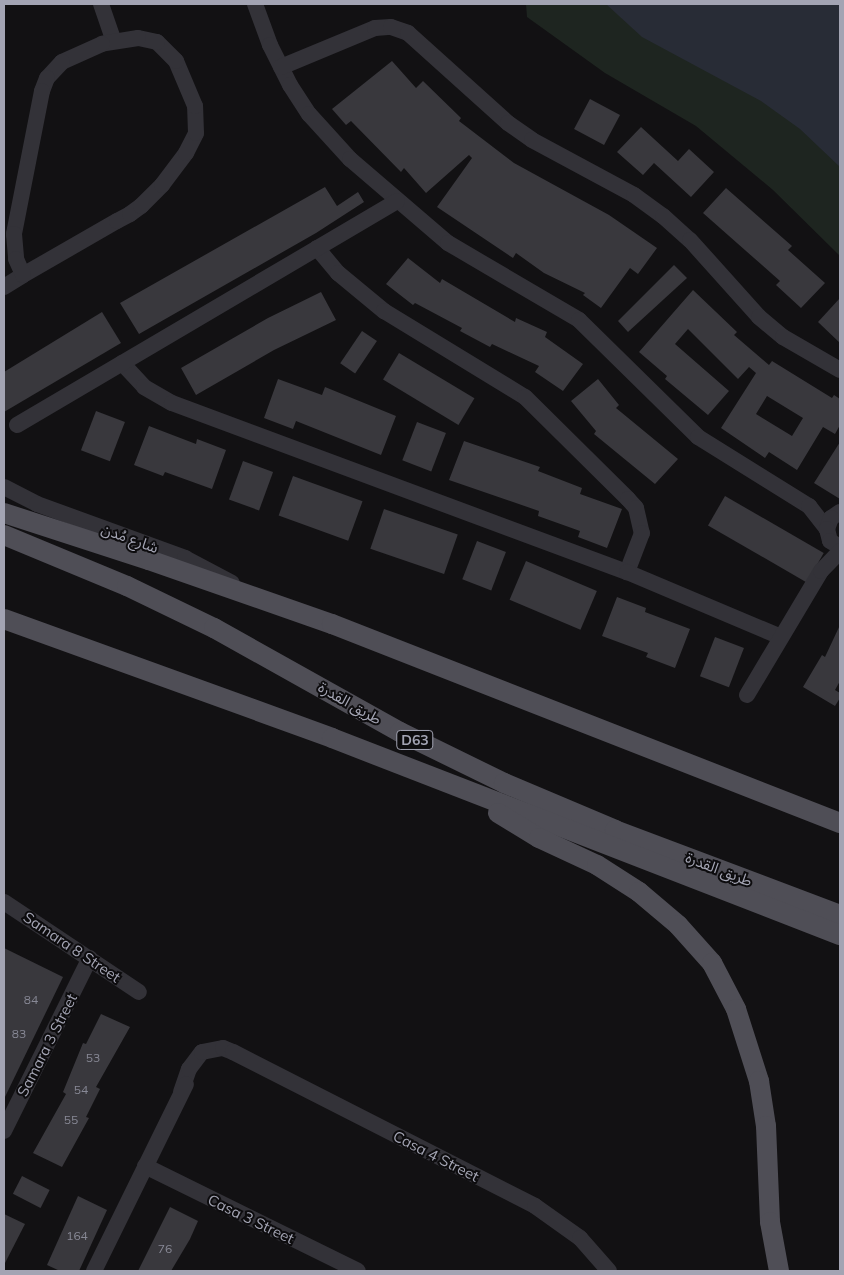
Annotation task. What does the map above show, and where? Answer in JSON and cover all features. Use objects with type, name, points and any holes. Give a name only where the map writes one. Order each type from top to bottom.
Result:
[{"type":"main road","points":[[4,514],[254,596],[395,648],[840,823]]},
{"type":"main road","name":"طريق القدرة","points":[[4,535],[127,586],[214,628],[400,732],[504,783],[615,830],[840,915]]},
{"type":"main road","name":"طريق القدرة","points":[[4,619],[332,738],[474,795],[840,935]]},
{"type":"main road","points":[[474,795],[527,832],[597,865],[639,892],[678,925],[712,963],[736,1008],[759,1081],[766,1126],[770,1222],[779,1271]]},
{"type":"street","points":[[255,4],[281,67],[309,114],[330,139],[397,201],[467,255],[579,320],[698,437],[809,506],[840,512]]},
{"type":"street","points":[[104,7],[114,41]]},
{"type":"street","points":[[281,67],[375,28],[391,28],[408,33],[508,123],[532,140],[634,195],[663,216],[690,240],[759,317],[783,337],[840,370]]},
{"type":"street","points":[[4,286],[23,275],[141,206],[162,186],[193,140],[197,120],[195,106],[172,55],[151,40],[114,41],[62,62],[44,84],[14,234],[16,259],[23,275]]},
{"type":"street","points":[[17,424],[397,201]]},
{"type":"street","points":[[317,248],[338,273],[384,311],[526,397],[549,417],[628,499],[636,508],[642,533],[627,572]]},
{"type":"street","points":[[122,363],[144,386],[172,403],[627,572],[781,637]]},
{"type":"street","name":"شارع مُدن","points":[[4,487],[38,504],[186,558],[254,596]]},
{"type":"street","points":[[809,506],[834,542]]},
{"type":"street","points":[[747,695],[821,570],[834,542],[831,518],[840,512]]},
{"type":"street","name":"Samara 8 Street","points":[[4,902],[139,992]]},
{"type":"street","name":"Samara 3 Street","points":[[4,1131],[90,958]]},
{"type":"street","name":"Casa 4 Street","points":[[94,1271],[181,1092],[189,1069],[202,1052],[223,1048],[535,1206],[580,1238],[609,1271]]},
{"type":"street","name":"Casa 3 Street","points":[[145,1166],[358,1271]]},
{"type":"shaded area","points":[[526,4],[840,4],[840,256],[773,190],[696,126],[605,73],[527,17]]},
{"type":"shaded area","points":[[606,4],[840,4],[840,167],[800,129],[761,101],[642,37]]},
{"type":"building","points":[[392,61],[416,88],[423,81],[461,118],[459,121],[514,163],[609,215],[657,248],[638,274],[630,268],[601,308],[583,295],[585,293],[544,273],[516,253],[513,258],[437,207],[472,158],[469,155],[426,193],[404,168],[401,172],[351,121],[346,125],[332,109]]},
{"type":"building","points":[[590,99],[620,115],[604,145],[574,129]]},
{"type":"building","points":[[641,127],[678,161],[689,149],[714,172],[691,197],[654,163],[643,175],[617,152]]},
{"type":"building","points":[[325,187],[337,206],[358,192],[364,202],[316,233],[139,334],[120,303]]},
{"type":"building","points":[[726,188],[792,246],[788,250],[825,283],[801,308],[776,285],[780,281],[703,213]]},
{"type":"building","points":[[408,258],[440,283],[442,279],[515,322],[516,318],[547,332],[545,337],[583,364],[563,391],[535,372],[539,366],[492,344],[490,347],[460,331],[462,328],[415,303],[413,305],[386,284]]},
{"type":"building","points":[[674,265],[687,278],[628,332],[618,321]]},
{"type":"building","points":[[693,290],[737,332],[734,335],[769,365],[772,361],[832,398],[834,395],[840,399],[840,425],[835,434],[823,427],[797,470],[769,452],[765,458],[721,428],[756,373],[749,367],[738,379],[688,329],[675,344],[729,391],[708,415],[665,379],[667,376],[639,352]],"holes":[[[767,396],[803,418],[792,436],[756,414]]]},
{"type":"building","points":[[321,292],[336,320],[274,350],[196,395],[181,368],[268,318]]},
{"type":"building","points":[[840,298],[840,343],[818,322]]},
{"type":"building","points":[[102,312],[121,343],[4,412],[4,372]]},
{"type":"building","points":[[362,331],[377,341],[355,373],[340,363]]},
{"type":"building","points":[[399,353],[474,398],[458,425],[383,380]]},
{"type":"building","points":[[278,379],[322,395],[325,387],[396,416],[381,455],[296,421],[293,429],[264,418]]},
{"type":"building","points":[[598,379],[619,405],[616,408],[678,459],[655,484],[594,434],[596,431],[571,401]]},
{"type":"building","points":[[96,411],[125,422],[110,461],[81,450]]},
{"type":"building","points":[[417,422],[446,433],[431,471],[402,460]]},
{"type":"building","points":[[149,426],[196,444],[197,439],[226,450],[212,489],[165,472],[163,476],[134,465]]},
{"type":"building","points":[[464,441],[540,467],[538,471],[582,488],[580,494],[622,509],[607,548],[578,537],[580,531],[538,516],[539,511],[449,480]]},
{"type":"building","points":[[840,442],[840,499],[814,483]]},
{"type":"building","points":[[243,461],[273,472],[259,510],[229,500]]},
{"type":"building","points":[[293,476],[363,501],[348,541],[279,515]]},
{"type":"building","points":[[725,496],[824,553],[807,582],[708,525]]},
{"type":"building","points":[[384,509],[458,534],[444,574],[370,549]]},
{"type":"building","points":[[477,541],[506,552],[491,590],[462,579]]},
{"type":"building","points":[[526,561],[597,591],[580,630],[510,600]]},
{"type":"building","points":[[617,597],[646,608],[645,612],[690,629],[675,668],[646,657],[648,653],[602,636]]},
{"type":"building","points":[[840,625],[840,681],[835,690],[840,693],[840,698],[835,706],[803,687],[822,655],[825,657]]},
{"type":"building","points":[[715,637],[744,648],[729,687],[700,676]]},
{"type":"building","points":[[4,948],[63,977],[4,1099]]},
{"type":"building","points":[[101,1014],[130,1027],[96,1087],[100,1089],[86,1117],[89,1118],[62,1167],[33,1153],[66,1094],[63,1092],[83,1043],[86,1044]]},
{"type":"building","points":[[22,1176],[50,1190],[41,1208],[13,1194]]},
{"type":"building","points":[[78,1196],[107,1210],[79,1271],[60,1271],[47,1265]]},
{"type":"building","points":[[170,1207],[198,1221],[190,1239],[171,1271],[138,1271]]},
{"type":"building","points":[[4,1214],[25,1224],[4,1265]]}]
